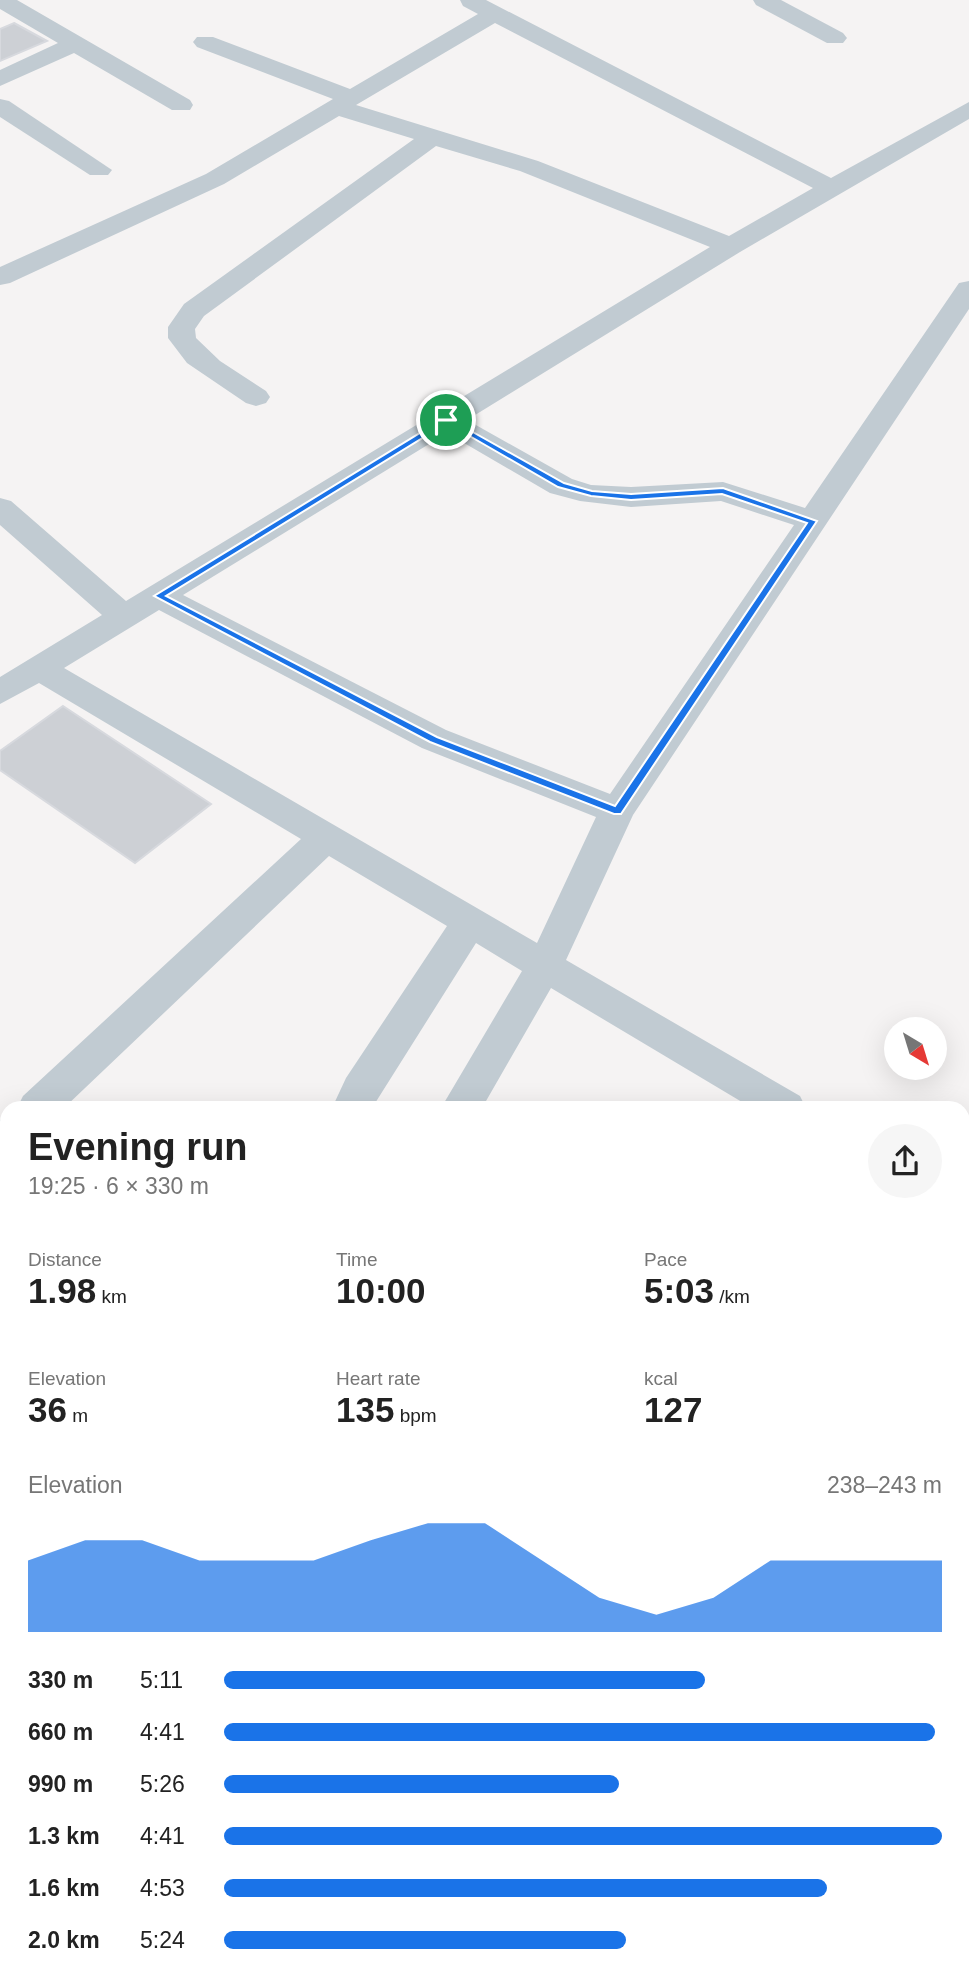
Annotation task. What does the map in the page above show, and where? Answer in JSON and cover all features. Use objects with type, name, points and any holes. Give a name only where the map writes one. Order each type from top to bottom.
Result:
[{"type":"street","points":[[469,0],[830,187]]},
{"type":"street","points":[[764,0],[835,38]]},
{"type":"street","points":[[4,2],[181,105]]},
{"type":"street","points":[[0,277],[215,179],[495,13]]},
{"type":"street","points":[[205,42],[344,103],[432,137],[529,166],[731,246]]},
{"type":"street","points":[[0,79],[76,43]]},
{"type":"street","points":[[0,106],[99,170]]},
{"type":"street","points":[[0,692],[731,246],[969,109]]},
{"type":"street","points":[[256,397],[189,351],[181,340],[181,329],[194,310],[432,137]]},
{"type":"street","points":[[465,1101],[544,967],[617,811],[969,289]]},
{"type":"street","points":[[446,420],[571,488],[591,494],[631,497],[723,491],[813,521]]},
{"type":"street","points":[[0,508],[124,617]]},
{"type":"street","points":[[159,596],[434,739],[617,811]]},
{"type":"street","points":[[39,668],[774,1101]]},
{"type":"street","points":[[44,1101],[326,838]]},
{"type":"street","points":[[356,1101],[469,923]]},
{"type":"building","points":[[14,23],[47,41],[0,61],[0,29]]},
{"type":"building","points":[[63,706],[211,804],[135,863],[0,770],[0,751]]},
{"type":"route","points":[[446,420],[561,485],[591,494],[631,497],[706,490],[723,491],[743,495],[813,521],[617,811],[434,739],[159,596],[446,420]]}]
